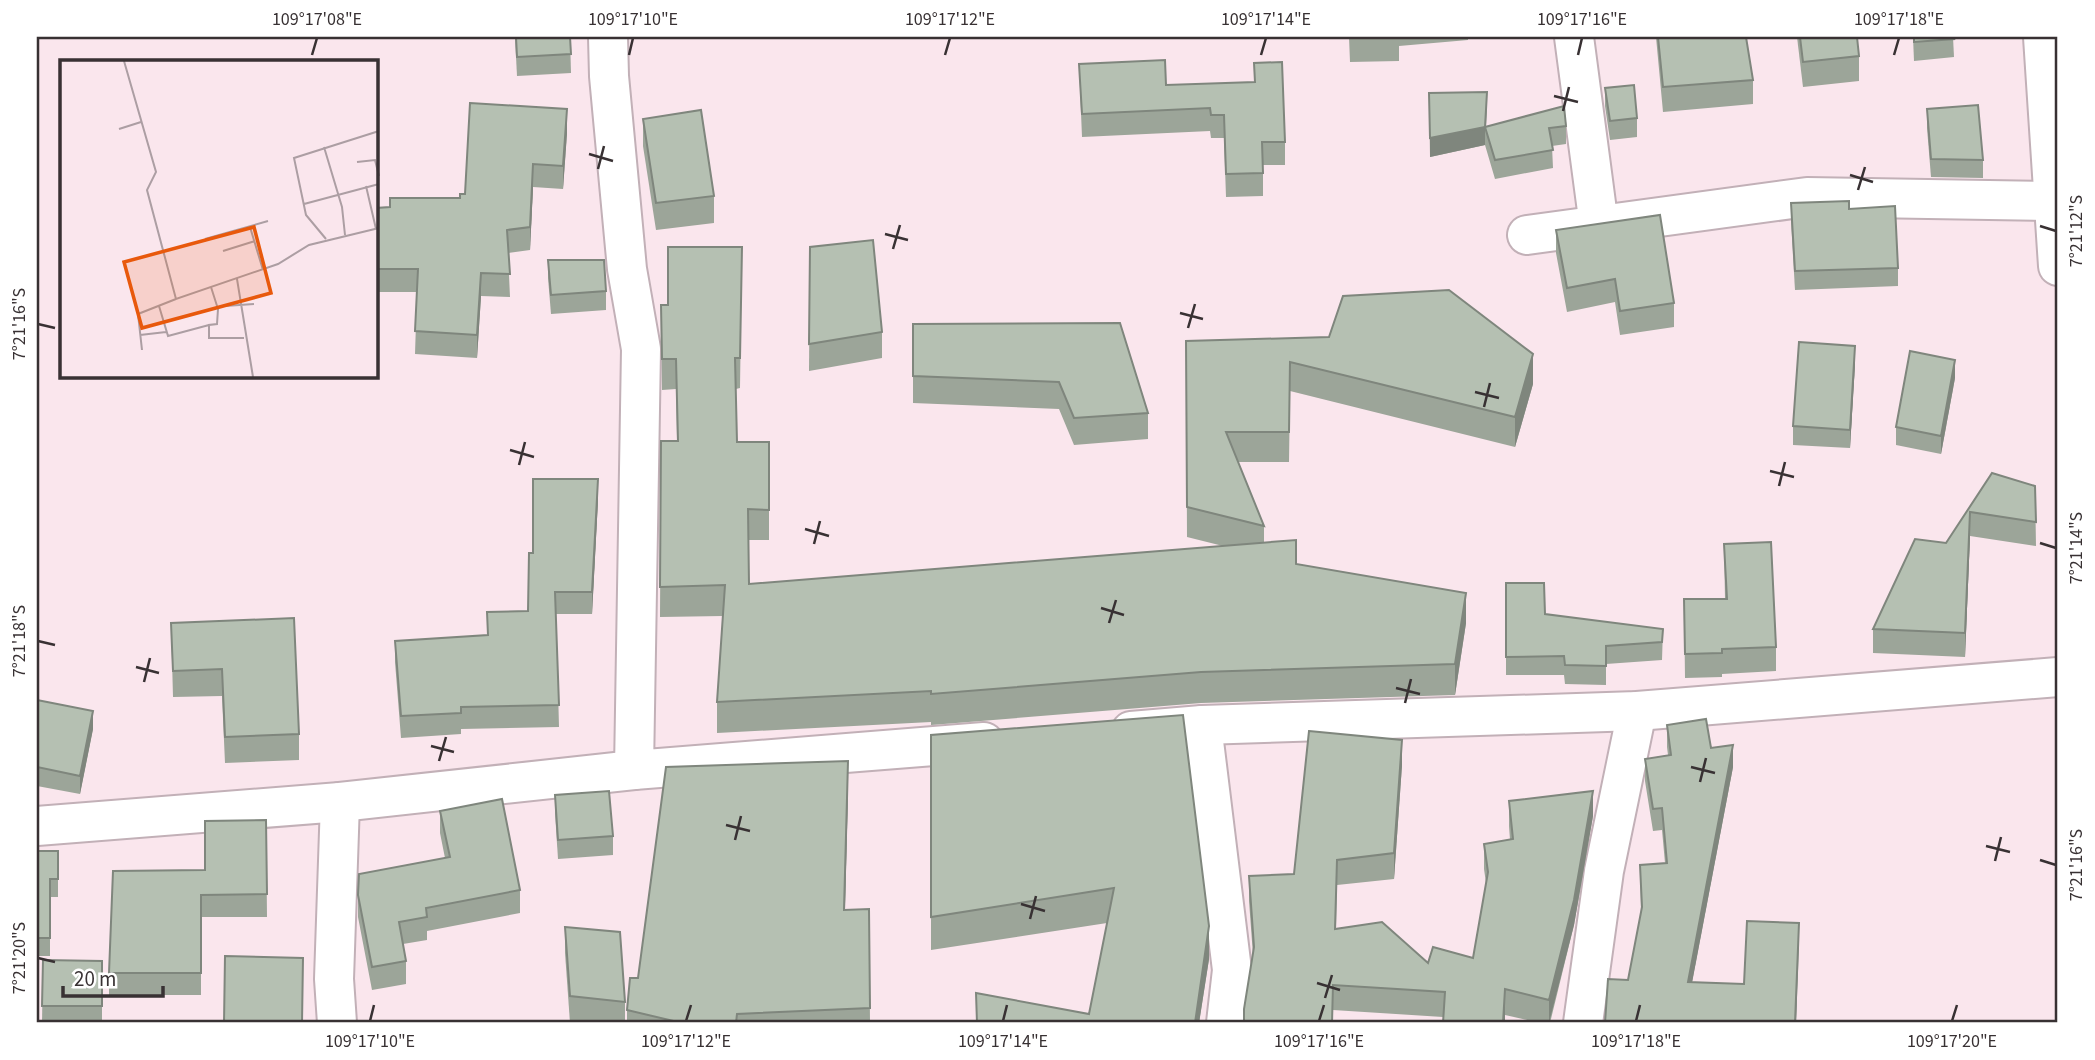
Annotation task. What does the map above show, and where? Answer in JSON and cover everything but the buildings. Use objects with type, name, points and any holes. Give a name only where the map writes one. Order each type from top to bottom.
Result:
[{"type":"street","points":[[608,37],[609,76],[627,269],[641,349],[634,770]]},
{"type":"street","points":[[1574,37],[1599,226]]},
{"type":"street","points":[[2043,37],[2058,266]]},
{"type":"street","points":[[1527,235],[1807,197],[2054,201]]},
{"type":"street","points":[[1091,734],[1202,725],[1637,711],[2058,677]]},
{"type":"street","points":[[1583,1023],[1604,871],[1637,711]]},
{"type":"street","points":[[1202,725],[1232,970],[1226,1023]]},
{"type":"street","points":[[37,826],[340,802],[634,770],[1022,739]]},
{"type":"street","points":[[337,1023],[334,979],[340,802]]}]
